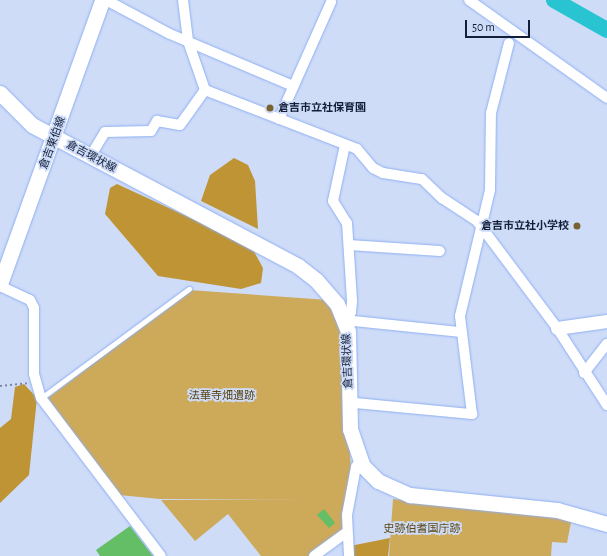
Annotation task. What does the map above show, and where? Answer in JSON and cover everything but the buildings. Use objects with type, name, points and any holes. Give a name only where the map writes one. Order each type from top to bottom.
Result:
[{"type":"main road","name":"倉吉東伯線","points":[[0,285],[55,138],[102,0]]},
{"type":"main road","name":"倉吉環状線","points":[[0,93],[12,109],[55,138],[298,266],[316,280],[337,304],[348,331],[350,429],[360,461],[378,482],[410,495],[557,510],[607,524]]},
{"type":"street","points":[[106,0],[188,41],[293,86]]},
{"type":"street","points":[[183,0],[188,41],[205,90],[357,149],[373,168],[383,173],[422,179],[442,198],[481,225],[557,328],[584,373],[607,405]]},
{"type":"street","points":[[469,0],[607,98]]},
{"type":"street","points":[[279,119],[331,2]]},
{"type":"street","points":[[355,404],[472,414],[461,332],[462,303],[490,190],[491,113],[509,43]]},
{"type":"street","points":[[90,157],[105,132],[150,131],[157,121],[180,125],[205,90]]},
{"type":"street","points":[[344,320],[351,312],[352,301],[349,244],[347,223],[333,202],[345,145]]},
{"type":"street","points":[[349,244],[440,251]]},
{"type":"street","points":[[0,285],[30,300],[34,308],[34,374],[41,398],[161,556]]},
{"type":"street","points":[[344,320],[461,332]]},
{"type":"street","points":[[557,328],[607,321]]},
{"type":"street","points":[[584,373],[607,344]]},
{"type":"street","points":[[349,556],[346,533],[349,500],[356,467],[360,461]]},
{"type":"street","points":[[314,556],[346,533]]},
{"type":"lane","points":[[41,398],[189,289]]},
{"type":"path","points":[[0,386],[26,383],[41,398]]},
{"type":"green space","name":"法華寺畑遺跡","points":[[189,290],[328,300],[342,335],[351,469],[345,529],[310,556],[261,556],[228,514],[195,541],[161,500],[309,499],[160,499],[119,495],[48,398]]},
{"type":"green space","name":"史跡伯耆国庁跡","points":[[393,499],[572,517],[567,543],[552,542],[551,556],[389,556]]},
{"type":"shaded area","points":[[234,158],[248,165],[255,181],[258,229],[201,201],[210,175]]},
{"type":"shaded area","points":[[117,184],[251,246],[263,268],[261,283],[241,289],[158,276],[105,214],[110,188]]},
{"type":"shaded area","points":[[24,384],[37,398],[29,475],[0,503],[0,428],[11,419],[15,387]]},
{"type":"shaded area","points":[[390,538],[388,556],[352,556],[350,546]]},
{"type":"waterway","points":[[554,0],[607,30]]},
{"type":"place","name":"倉吉市立社保育園","points":[[270,108]]},
{"type":"place","name":"倉吉市立社小学校","points":[[577,226]]}]
